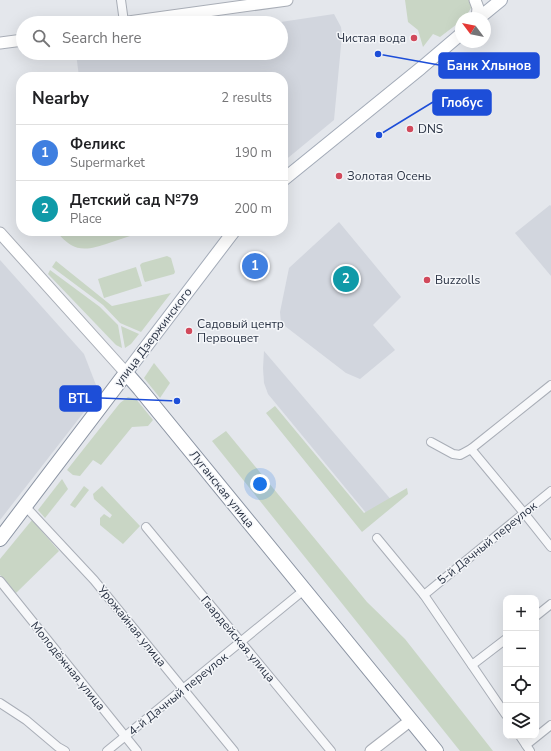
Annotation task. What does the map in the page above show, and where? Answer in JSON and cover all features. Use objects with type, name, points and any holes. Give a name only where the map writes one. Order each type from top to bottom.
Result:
[{"type":"highway","name":"улица Дзержинского","points":[[0,540],[126,373]]},
{"type":"highway","name":"Луганская улица","points":[[126,373],[436,751]]},
{"type":"main road","points":[[486,12],[501,0]]},
{"type":"main road","points":[[288,176],[455,39]]},
{"type":"main road","name":"улица Дзержинского","points":[[126,373],[230,236]]},
{"type":"street","points":[[121,0],[122,16]]},
{"type":"street","points":[[173,16],[288,0]]},
{"type":"street","points":[[475,0],[478,12]]},
{"type":"street","points":[[0,44],[16,41]]},
{"type":"street","name":"Луганская улица","points":[[0,233],[126,373]]},
{"type":"street","points":[[431,442],[452,454],[460,455],[471,449],[551,385]]},
{"type":"street","points":[[471,449],[551,547]]},
{"type":"street","name":"5-й Дачный переулок","points":[[424,595],[551,491]]},
{"type":"street","name":"Урожайная улица","points":[[25,506],[94,580],[234,751]]},
{"type":"street","name":"Гвардейская улица","points":[[146,527],[331,751]]},
{"type":"street","points":[[377,538],[424,595],[503,711]]},
{"type":"street","name":"Молодёжная улица","points":[[0,581],[137,751]]},
{"type":"street","name":"4-й Дачный переулок","points":[[107,751],[304,590]]},
{"type":"street","points":[[539,614],[551,604]]},
{"type":"street","points":[[472,666],[503,641]]},
{"type":"street","points":[[0,703],[26,720],[59,750]]},
{"type":"street","points":[[371,751],[411,720]]},
{"type":"street","points":[[522,739],[528,748],[551,725]]},
{"type":"shaded area","points":[[334,14],[341,27],[342,35],[334,120],[288,158],[288,72],[78,72],[77,60],[288,60],[288,21]]},
{"type":"shaded area","points":[[550,205],[551,206],[551,276],[515,233]]},
{"type":"shaded area","points":[[339,222],[401,297],[373,325],[395,350],[360,379],[346,373],[281,323],[280,312],[289,268]]},
{"type":"shaded area","points":[[0,260],[84,354],[98,394],[0,520]]},
{"type":"shaded area","points":[[264,351],[393,502],[372,520],[268,394],[264,383]]},
{"type":"green space","points":[[405,0],[470,0],[471,8],[469,12],[455,12],[455,26],[440,37],[433,34],[423,47],[418,30],[408,22]]},
{"type":"green space","points":[[60,236],[130,236],[101,246],[86,249],[74,247]]},
{"type":"green space","points":[[167,256],[171,258],[175,272],[174,274],[145,282],[140,265],[142,263]]},
{"type":"green space","points":[[56,261],[112,306],[171,293],[141,332],[120,323],[103,305],[52,267]]},
{"type":"green space","points":[[136,267],[142,286],[104,298],[98,279]]},
{"type":"green space","points":[[50,270],[100,307],[118,325],[122,348],[116,345],[48,274]]},
{"type":"green space","points":[[121,326],[139,334],[131,344],[125,348]]},
{"type":"green space","points":[[154,363],[170,383],[160,398],[144,378]]},
{"type":"green space","points":[[128,397],[136,399],[153,420],[148,426],[132,427],[101,465],[93,460],[80,476],[73,475],[67,470],[120,403]]},
{"type":"green space","points":[[275,406],[364,513],[407,488],[408,494],[362,532],[266,413]]},
{"type":"green space","points":[[226,431],[367,602],[405,639],[493,751],[460,751],[212,441]]},
{"type":"green space","points":[[62,479],[68,489],[45,518],[38,510]]},
{"type":"green space","points":[[84,486],[89,490],[75,508],[70,505]]},
{"type":"green space","points":[[102,486],[140,526],[123,544],[100,525],[100,518],[104,514],[110,518],[112,515],[94,499],[93,494]]},
{"type":"green space","points":[[32,520],[59,551],[16,593],[0,575],[0,559]]},
{"type":"place","name":"Чистая вода","points":[[414,38]]},
{"type":"place","name":"Банк Хлынов","points":[[378,54]]},
{"type":"place","name":"DNS","points":[[410,129]]},
{"type":"place","name":"Глобус","points":[[379,135]]},
{"type":"place","name":"Золотая Осень","points":[[339,176]]},
{"type":"place","name":"Феликс","points":[[255,266]]},
{"type":"place","name":"Детский сад №79","points":[[346,279]]},
{"type":"place","name":"Buzzolls","points":[[427,280]]},
{"type":"place","name":"Садовый центр Первоцвет","points":[[189,331]]},
{"type":"place","name":"BTL","points":[[177,401]]}]
